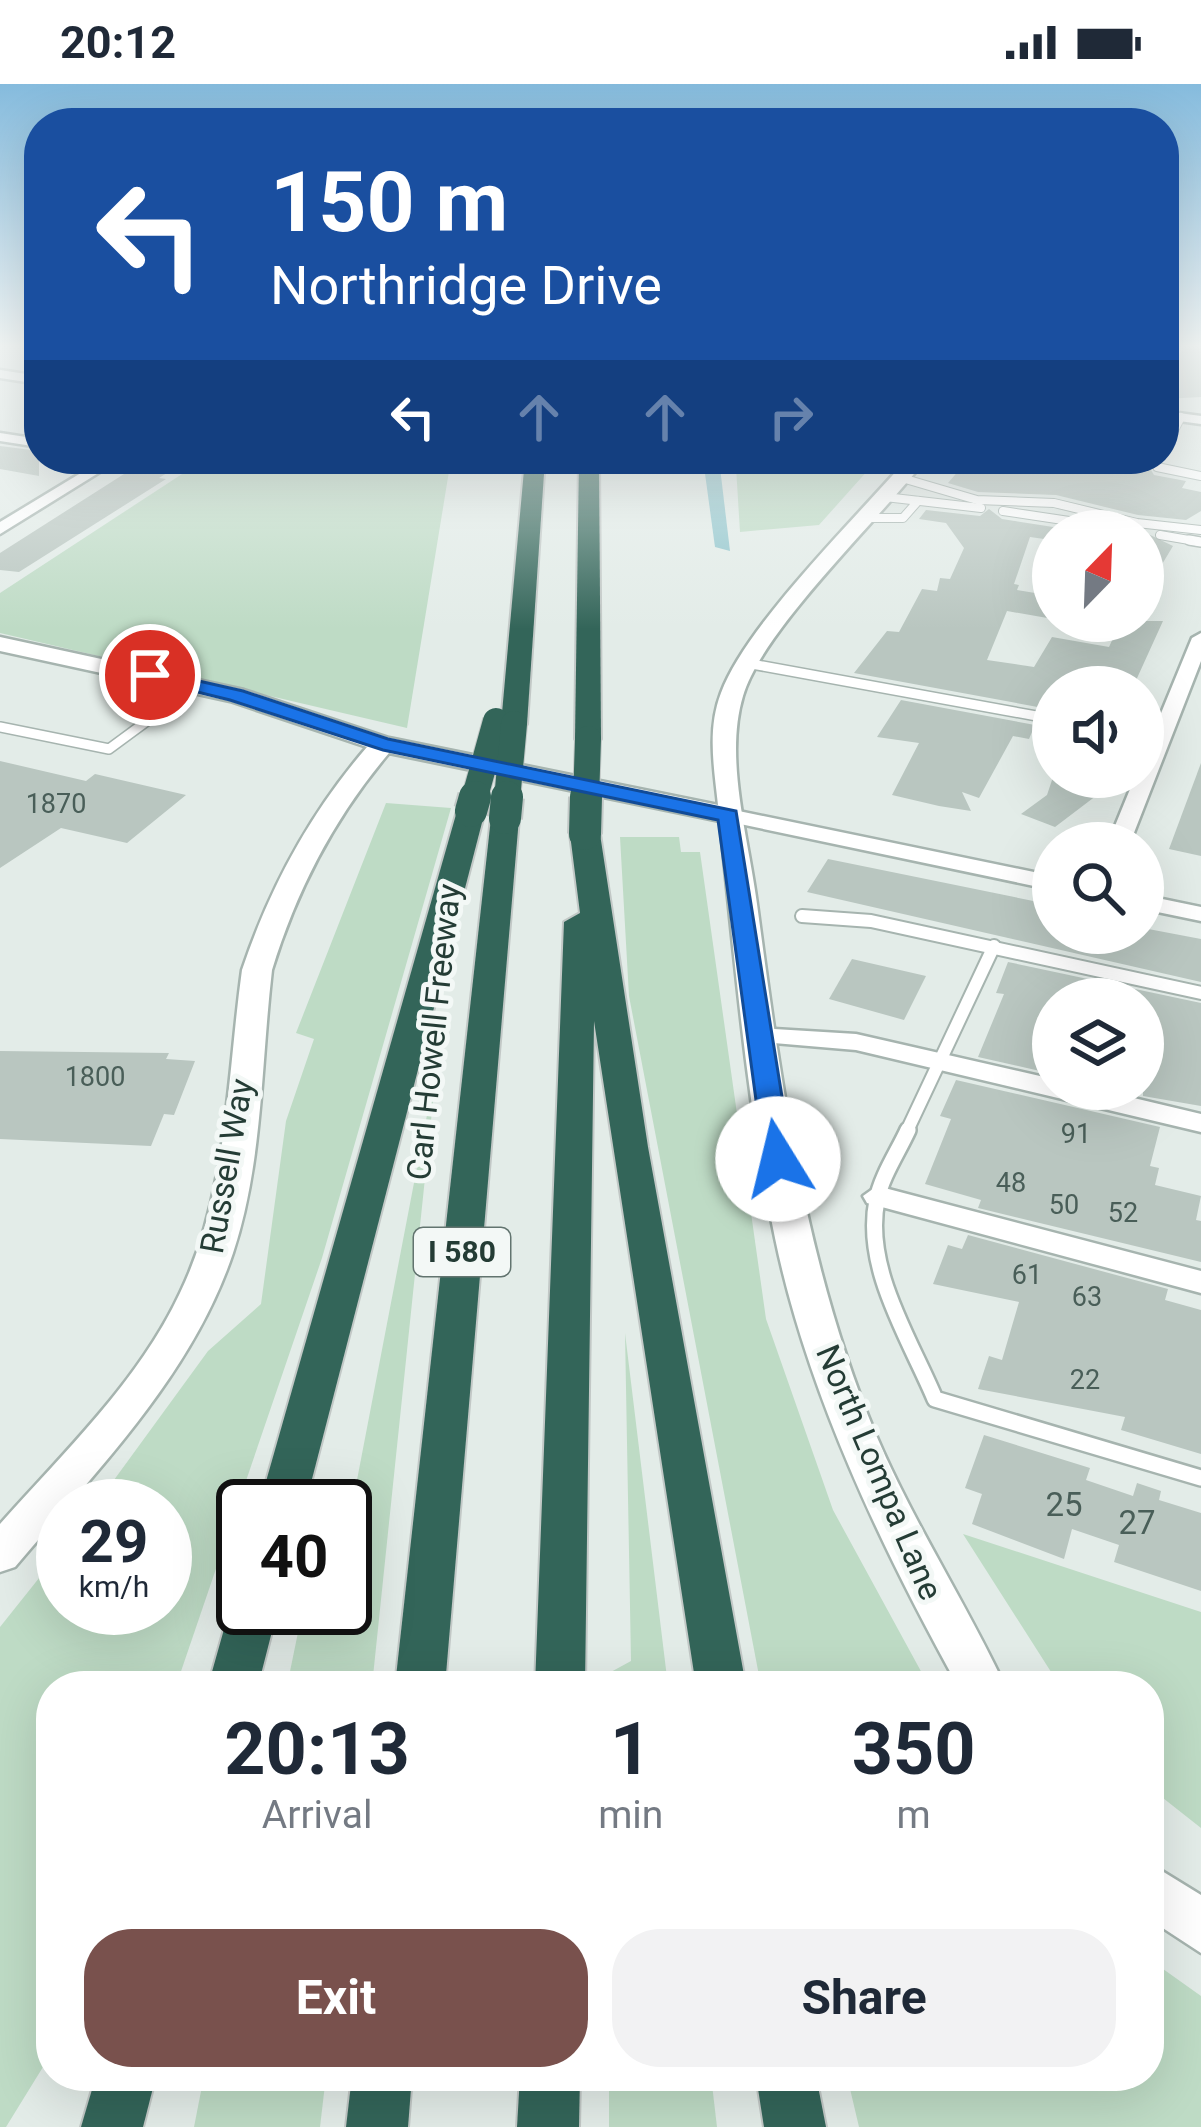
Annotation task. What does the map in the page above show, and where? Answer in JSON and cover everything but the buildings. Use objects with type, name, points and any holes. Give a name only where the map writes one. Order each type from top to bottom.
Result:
[{"type":"highway","name":"Carl Howell Freeway","points":[[421,1671],[488,814],[505,722],[518,690],[534,474]]},
{"type":"highway","points":[[560,1671],[588,739],[589,474]]},
{"type":"highway","points":[[290,1479],[488,814]]},
{"type":"highway","points":[[585,834],[629,1147],[718,1671]]},
{"type":"highway","points":[[237,1671],[247,1635]]},
{"type":"highway","points":[[112,2127],[122,2091]]},
{"type":"highway","points":[[377,2127],[381,2091]]},
{"type":"highway","points":[[548,2127],[549,2091]]},
{"type":"highway","points":[[789,2091],[795,2127]]},
{"type":"street","points":[[0,529],[89,474]]},
{"type":"street","name":"North Lompa Lane","points":[[905,474],[746,663],[726,718],[729,815],[793,1241],[835,1380],[902,1537],[974,1671]]},
{"type":"street","points":[[0,509],[25,513]]},
{"type":"street","points":[[1164,713],[1201,638]]},
{"type":"street","points":[[0,644],[196,685],[383,744],[1032,879]]},
{"type":"street","name":"Russell Way","points":[[0,1554],[165,1351],[199,1292],[226,1206],[257,970],[267,935],[336,802],[383,744]]},
{"type":"street","points":[[1164,906],[1201,914]]},
{"type":"street","points":[[759,1036],[856,1042],[1032,1082]]},
{"type":"street","points":[[1148,1110],[1201,1123]]},
{"type":"street","points":[[877,1196],[1201,1282]]},
{"type":"street","points":[[1164,1899],[1201,1927]]},
{"type":"lane","points":[[902,478],[977,500],[1054,503],[1136,523],[1201,530]]},
{"type":"lane","points":[[885,497],[1032,516]]},
{"type":"lane","points":[[869,518],[903,518],[918,501]]},
{"type":"lane","points":[[1164,535],[1201,542]]},
{"type":"lane","points":[[746,663],[1032,715]]},
{"type":"lane","points":[[0,727],[109,749],[196,685]]},
{"type":"lane","points":[[802,916],[871,921],[1201,993]]},
{"type":"lane","points":[[994,946],[877,1196],[874,1239],[935,1399],[1201,1478]]},
{"type":"green space","points":[[182,474],[449,474],[407,728],[0,633],[0,593]]},
{"type":"green space","points":[[736,474],[865,474],[819,525],[740,532]]},
{"type":"green space","points":[[386,803],[451,808],[322,1258],[247,1479],[216,1479],[216,1569],[181,1671],[36,1671],[36,2078],[6,2127],[0,2127],[0,1627],[36,1582],[36,1635],[192,1635],[192,1479],[115,1479],[208,1351],[261,1304],[286,1121],[314,1039],[296,1033]]},
{"type":"green space","points":[[620,837],[679,837],[681,852],[700,852],[766,1319],[833,1510],[921,1671],[758,1671],[629,996]]},
{"type":"green space","points":[[437,1063],[374,1671],[290,1671],[297,1635],[372,1635],[372,1479],[357,1479]]},
{"type":"green space","points":[[625,1333],[666,1671],[613,1671],[631,1661]]},
{"type":"green space","points":[[963,1534],[1201,1612],[1201,1828],[1164,1799],[1164,1671],[1050,1671]]},
{"type":"green space","points":[[1164,1970],[1201,1996],[1201,2127],[859,2127],[851,2091],[1164,2091]]},
{"type":"green space","points":[[201,2091],[324,2091],[320,2127],[194,2127]]},
{"type":"green space","points":[[609,2091],[713,2091],[717,2127],[609,2127]]},
{"type":"waterway","points":[[713,474],[724,547]]},
{"type":"route","points":[[150,675],[236,695],[383,744],[729,815],[778,1159]]}]
